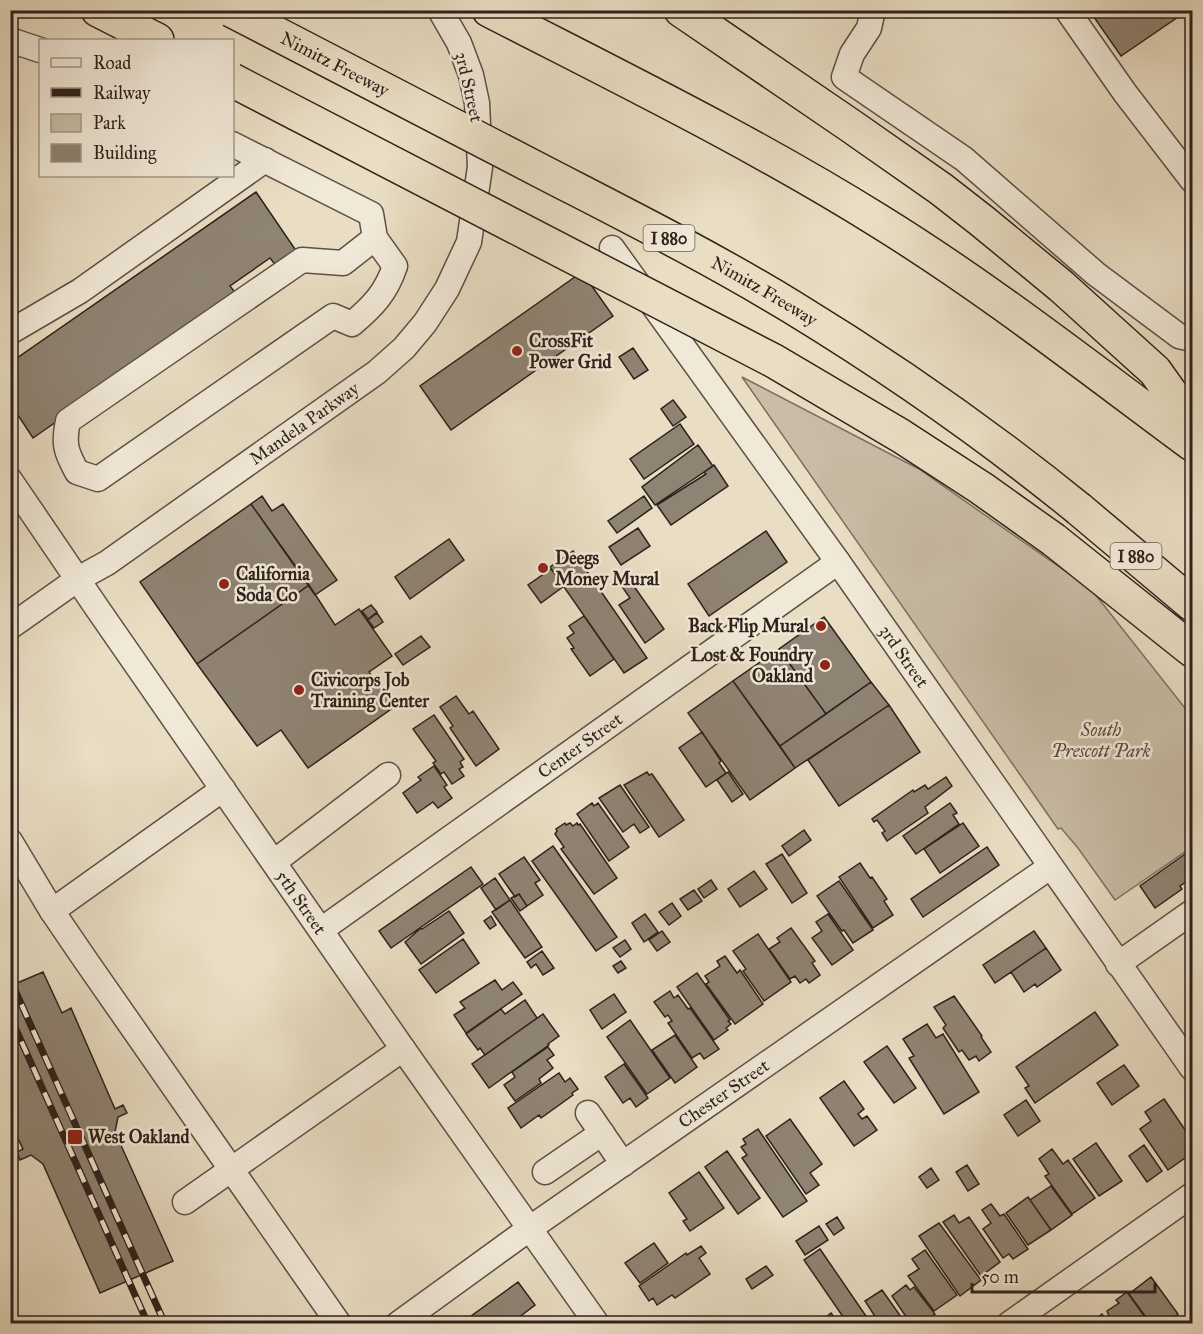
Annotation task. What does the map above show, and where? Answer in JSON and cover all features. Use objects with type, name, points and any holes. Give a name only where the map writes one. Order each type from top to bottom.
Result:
[{"type":"highway","points":[[98,10],[155,39]]},
{"type":"highway","name":"Nimitz Freeway","points":[[231,10],[654,230],[746,280],[835,334],[909,382],[1014,457],[1192,604]]},
{"type":"highway","points":[[489,10],[758,151],[879,221],[1013,310],[1192,444]]},
{"type":"highway","points":[[681,10],[851,126],[982,221],[1069,294],[1155,371],[1192,423]]},
{"type":"highway","points":[[234,81],[783,366],[901,436],[981,488],[1054,540],[1192,650]]},
{"type":"street","name":"3rd Street","points":[[440,10],[459,43],[471,75],[477,103],[479,134]]},
{"type":"street","points":[[873,10],[869,28],[852,54],[844,77],[964,159],[1096,273],[1179,336],[1192,339]]},
{"type":"street","points":[[1067,10],[1125,93],[1192,180]]},
{"type":"street","points":[[10,40],[39,50]]},
{"type":"street","name":"Mandela Parkway","points":[[10,627],[78,579],[107,563],[360,384],[404,348],[425,323],[447,289],[469,242],[480,167],[479,134]]},
{"type":"street","points":[[234,145],[370,214],[375,238],[395,266],[389,283],[372,307],[351,324],[333,316],[98,479],[77,472],[66,452],[64,438],[68,421],[302,260],[343,263],[375,238]]},
{"type":"street","points":[[10,332],[80,291],[265,160]]},
{"type":"street","name":"3rd Street","points":[[612,248],[838,562],[1192,1068]]},
{"type":"street","name":"5th Street","points":[[10,480],[403,1049],[597,1323]]},
{"type":"street","name":"Center Street","points":[[321,930],[838,562]]},
{"type":"street","points":[[274,862],[388,774]]},
{"type":"street","points":[[52,911],[223,789]]},
{"type":"street","points":[[10,841],[52,911],[339,1323]]},
{"type":"street","name":"Chester Street","points":[[398,1323],[529,1229],[1050,867]]},
{"type":"street","points":[[1118,964],[1192,912]]},
{"type":"street","points":[[185,1202],[403,1049]]},
{"type":"street","points":[[588,1113],[623,1164]]},
{"type":"street","points":[[545,1172],[602,1133]]},
{"type":"street","points":[[1009,1323],[1192,1195]]},
{"type":"green space","name":"South Prescott Park","points":[[742,377],[919,469],[1091,589],[1192,717],[1192,847],[1115,900],[1078,848],[1061,828],[1058,829]]},
{"type":"building","points":[[1089,10],[1178,10],[1181,15],[1121,56]]},
{"type":"building","points":[[256,192],[297,252],[277,267],[270,258],[230,286],[237,295],[33,438],[10,403],[10,363]]},
{"type":"building","name":"CrossFit Power Grid","points":[[582,272],[613,316],[451,430],[420,386]]},
{"type":"building","points":[[633,348],[648,370],[634,379],[619,357]]},
{"type":"building","points":[[673,400],[686,417],[673,426],[661,409]]},
{"type":"building","points":[[680,424],[694,444],[644,479],[630,459]]},
{"type":"building","points":[[698,445],[713,466],[655,505],[642,487]]},
{"type":"building","points":[[714,465],[728,486],[671,525],[657,505],[706,474],[704,472]]},
{"type":"building","points":[[262,496],[272,511],[283,504],[337,580],[315,595],[251,504]]},
{"type":"building","points":[[644,496],[652,508],[617,533],[608,521]]},
{"type":"building","name":"California Soda Co","points":[[251,504],[309,585],[197,664],[140,582]]},
{"type":"building","points":[[638,528],[650,546],[621,565],[609,547]]},
{"type":"building","points":[[766,531],[787,562],[709,616],[688,584]]},
{"type":"building","points":[[449,539],[464,560],[410,599],[395,577]]},
{"type":"building","points":[[573,551],[647,658],[624,673],[550,567]]},
{"type":"building","points":[[551,569],[564,586],[541,603],[528,585]]},
{"type":"building","points":[[631,582],[664,629],[645,643],[619,605],[630,598],[623,588]]},
{"type":"building","name":"Civicorps Job Training Center","points":[[309,585],[335,625],[359,609],[392,656],[369,672],[394,707],[308,768],[281,730],[257,746],[197,664]]},
{"type":"building","points":[[371,605],[377,612],[368,619],[362,611]]},
{"type":"building","points":[[377,613],[383,622],[374,628],[368,620]]},
{"type":"building","points":[[584,616],[614,659],[590,676],[571,649],[574,648],[567,638],[574,633],[569,626]]},
{"type":"building","name":"Lost & Foundry Oakland","points":[[824,617],[871,682],[826,714],[779,649]]},
{"type":"building","points":[[421,636],[430,647],[403,665],[395,654]]},
{"type":"building","points":[[779,649],[826,714],[780,746],[733,681]]},
{"type":"building","points":[[733,681],[795,768],[750,800],[688,713]]},
{"type":"building","points":[[871,682],[889,705],[795,768],[780,746]]},
{"type":"building","points":[[456,696],[469,714],[473,711],[499,749],[476,766],[450,728],[453,726],[440,707]]},
{"type":"building","points":[[889,705],[920,752],[839,806],[808,760]]},
{"type":"building","points":[[434,715],[464,759],[460,762],[463,767],[459,769],[464,776],[452,784],[444,772],[441,774],[433,763],[436,761],[413,729]]},
{"type":"building","points":[[702,732],[726,773],[706,787],[679,748]]},
{"type":"building","points":[[434,766],[447,785],[444,787],[452,798],[438,808],[433,802],[417,813],[403,793],[421,780],[418,777]]},
{"type":"building","points":[[647,772],[649,775],[652,774],[684,820],[659,837],[624,785]]},
{"type":"building","points":[[728,772],[743,794],[732,802],[717,780]]},
{"type":"building","points":[[946,777],[952,786],[925,807],[928,813],[887,841],[882,833],[885,831],[877,820],[874,822],[872,819],[913,790],[914,792],[925,785],[928,789]]},
{"type":"building","points":[[620,785],[649,827],[640,833],[634,824],[623,832],[599,798]]},
{"type":"building","points":[[592,803],[594,806],[598,803],[629,847],[609,861],[577,814]]},
{"type":"building","points":[[950,803],[957,813],[953,815],[959,824],[916,854],[903,836]]},
{"type":"building","points":[[565,823],[573,826],[580,824],[617,878],[594,894],[561,849],[564,847],[555,834],[556,829]]},
{"type":"building","points":[[963,823],[979,846],[940,873],[924,849]]},
{"type":"building","points":[[804,830],[811,840],[789,856],[782,846]]},
{"type":"building","points":[[553,846],[617,937],[596,951],[532,861]]},
{"type":"building","points":[[987,847],[999,865],[923,917],[911,899]]},
{"type":"building","points":[[1188,852],[1192,862],[1185,868],[1192,878],[1180,886],[1182,889],[1155,908],[1140,886]]},
{"type":"building","points":[[782,854],[807,893],[792,903],[766,864]]},
{"type":"building","points":[[524,857],[540,880],[535,883],[543,895],[527,906],[519,894],[515,897],[499,874]]},
{"type":"building","points":[[860,863],[887,899],[884,901],[893,915],[873,928],[839,877]]},
{"type":"building","points":[[471,867],[483,884],[391,948],[379,931]]},
{"type":"building","points":[[754,871],[767,889],[740,907],[728,889]]},
{"type":"building","points":[[495,878],[510,900],[496,910],[481,888]]},
{"type":"building","points":[[711,880],[717,889],[704,898],[698,889]]},
{"type":"building","points":[[839,881],[873,930],[853,943],[817,896]]},
{"type":"building","points":[[694,890],[702,901],[688,910],[680,899]]},
{"type":"building","points":[[519,894],[527,906],[520,911],[511,898]]},
{"type":"building","points":[[510,900],[542,947],[525,958],[492,912]]},
{"type":"building","points":[[672,903],[681,916],[669,925],[659,912]]},
{"type":"building","points":[[449,911],[464,933],[421,964],[405,942],[421,928]]},
{"type":"building","points":[[645,914],[658,932],[644,942],[632,923]]},
{"type":"building","points":[[828,914],[853,950],[832,965],[812,938],[822,931],[816,922]]},
{"type":"building","points":[[491,916],[496,925],[490,929],[484,921]]},
{"type":"building","points":[[791,928],[815,961],[812,963],[820,975],[809,983],[806,979],[800,983],[795,976],[790,979],[769,949],[780,942],[777,938]]},
{"type":"building","points":[[662,931],[670,942],[657,951],[649,940]]},
{"type":"building","points":[[1034,931],[1046,948],[995,983],[983,965]]},
{"type":"building","points":[[758,934],[791,982],[764,1001],[743,971],[746,969],[733,951]]},
{"type":"building","points":[[463,939],[479,963],[436,993],[419,970]]},
{"type":"building","points":[[625,940],[631,949],[620,957],[613,948]]},
{"type":"building","points":[[1046,948],[1061,970],[1037,987],[1035,984],[1024,992],[1011,972]]},
{"type":"building","points":[[542,951],[554,968],[543,975],[536,964],[531,968],[527,962]]},
{"type":"building","points":[[725,956],[737,973],[740,970],[763,1004],[735,1024],[706,984],[709,982],[705,976],[720,966],[717,961]]},
{"type":"building","points":[[621,961],[626,968],[618,973],[613,966]]},
{"type":"building","points":[[43,972],[62,1013],[71,1008],[115,1109],[123,1105],[127,1113],[118,1117],[115,1132],[173,1261],[100,1293],[43,1164],[31,1155],[20,1160],[17,1152],[23,1149],[10,1122],[10,986]]},
{"type":"building","points":[[697,973],[730,1020],[728,1021],[731,1024],[726,1028],[728,1030],[714,1040],[677,987]]},
{"type":"building","points":[[495,980],[502,990],[513,982],[522,994],[466,1033],[454,1015],[465,1008],[460,1002]]},
{"type":"building","points":[[670,991],[674,998],[678,995],[688,1009],[690,1008],[719,1049],[704,1059],[700,1053],[692,1058],[668,1023],[672,1021],[668,1015],[665,1017],[654,1002]]},
{"type":"building","points":[[614,994],[626,1012],[602,1029],[590,1010]]},
{"type":"building","points":[[954,996],[991,1052],[979,1061],[976,1056],[969,1060],[962,1050],[959,1052],[943,1028],[946,1025],[934,1007]]},
{"type":"building","points":[[525,1000],[537,1018],[485,1055],[480,1048],[478,1050],[466,1034],[501,1009],[505,1014]]},
{"type":"building","points":[[1095,1012],[1118,1045],[1035,1103],[1025,1088],[1029,1086],[1016,1067]]},
{"type":"building","points":[[543,1014],[559,1036],[489,1088],[472,1064]]},
{"type":"building","points":[[630,1020],[670,1078],[647,1094],[607,1037]]},
{"type":"building","points":[[927,1024],[936,1038],[943,1034],[979,1092],[944,1114],[909,1058],[914,1056],[903,1039]]},
{"type":"building","points":[[675,1035],[697,1067],[675,1083],[652,1050]]},
{"type":"building","points":[[887,1046],[916,1088],[894,1103],[864,1062]]},
{"type":"building","points":[[548,1047],[554,1055],[547,1060],[553,1068],[539,1079],[541,1083],[515,1101],[504,1085],[515,1077],[512,1072]]},
{"type":"building","points":[[624,1064],[648,1098],[636,1107],[630,1098],[623,1103],[605,1077]]},
{"type":"building","points":[[1124,1065],[1139,1086],[1112,1105],[1097,1083]]},
{"type":"building","points":[[559,1073],[565,1082],[570,1078],[578,1089],[541,1118],[539,1115],[521,1128],[508,1108]]},
{"type":"building","points":[[844,1081],[864,1109],[858,1114],[862,1119],[867,1116],[877,1130],[854,1146],[820,1098]]},
{"type":"building","points":[[1164,1099],[1192,1140],[1192,1153],[1168,1170],[1140,1129],[1151,1121],[1145,1112]]},
{"type":"building","points":[[1026,1100],[1040,1121],[1018,1136],[1004,1115]]},
{"type":"building","points":[[790,1119],[822,1164],[810,1173],[819,1185],[806,1194],[766,1136]]},
{"type":"building","points":[[758,1129],[807,1201],[783,1217],[742,1158],[747,1155],[741,1147],[746,1144],[743,1139]]},
{"type":"building","points":[[1096,1143],[1122,1181],[1099,1196],[1073,1159]]},
{"type":"building","points":[[1144,1145],[1162,1171],[1147,1182],[1129,1156]]},
{"type":"building","points":[[1052,1149],[1063,1164],[1068,1160],[1095,1198],[1072,1214],[1045,1176],[1049,1174],[1039,1159]]},
{"type":"building","points":[[727,1151],[760,1198],[738,1214],[705,1167]]},
{"type":"building","points":[[967,1165],[979,1184],[968,1191],[956,1172]]},
{"type":"building","points":[[931,1168],[939,1180],[927,1188],[919,1177]]},
{"type":"building","points":[[699,1172],[724,1208],[690,1231],[683,1221],[687,1219],[669,1193]]},
{"type":"building","points":[[1051,1186],[1072,1215],[1051,1230],[1030,1200]]},
{"type":"building","points":[[1028,1197],[1051,1230],[1028,1245],[1006,1213]]},
{"type":"building","points":[[991,1204],[1000,1216],[1004,1214],[1028,1249],[1013,1259],[1009,1254],[1003,1258],[983,1229],[991,1223],[982,1210]]},
{"type":"building","points":[[954,1215],[959,1223],[969,1217],[1000,1262],[981,1276],[943,1222]]},
{"type":"building","points":[[837,1217],[844,1228],[834,1235],[826,1224]]},
{"type":"building","points":[[939,1223],[981,1280],[960,1296],[919,1236]]},
{"type":"building","points":[[819,1226],[828,1240],[805,1255],[796,1241]]},
{"type":"building","points":[[654,1243],[668,1263],[640,1283],[625,1263]]},
{"type":"building","points":[[701,1246],[706,1253],[699,1258],[710,1274],[675,1298],[672,1295],[657,1305],[653,1298],[649,1301],[639,1286],[686,1253],[687,1255]]},
{"type":"building","points":[[820,1249],[870,1322],[868,1324],[848,1324],[804,1260]]},
{"type":"building","points":[[925,1250],[957,1295],[934,1311],[908,1276],[919,1269],[912,1259]]},
{"type":"building","points":[[766,1266],[773,1275],[752,1289],[746,1279]]},
{"type":"building","points":[[1151,1277],[1178,1314],[1165,1324],[1151,1324],[1129,1294]]},
{"type":"building","points":[[518,1282],[535,1305],[510,1324],[470,1324],[467,1319]]},
{"type":"building","points":[[906,1285],[910,1290],[914,1287],[935,1314],[921,1324],[911,1324],[892,1296]]},
{"type":"building","points":[[882,1290],[906,1324],[880,1324],[865,1301]]},
{"type":"building","points":[[1127,1292],[1150,1324],[1114,1324],[1107,1311],[1119,1303],[1116,1300]]},
{"type":"building","points":[[831,1313],[839,1324],[817,1324]]},
{"type":"building","points":[[1102,1314],[1109,1324],[1089,1324]]},
{"type":"railway","points":[[10,979],[165,1324]]},
{"type":"railway","points":[[10,1016],[148,1324]]},
{"type":"place","name":"CrossFit Power Grid","points":[[517,351]]},
{"type":"place","name":"Deegs Money Mural","points":[[543,568]]},
{"type":"place","name":"California Soda Co","points":[[224,584]]},
{"type":"place","name":"Back Flip Mural","points":[[821,626]]},
{"type":"place","name":"Lost & Foundry Oakland","points":[[825,665]]},
{"type":"place","name":"Civicorps Job Training Center","points":[[299,690]]},
{"type":"place","name":"West Oakland","points":[[75,1137]]}]
